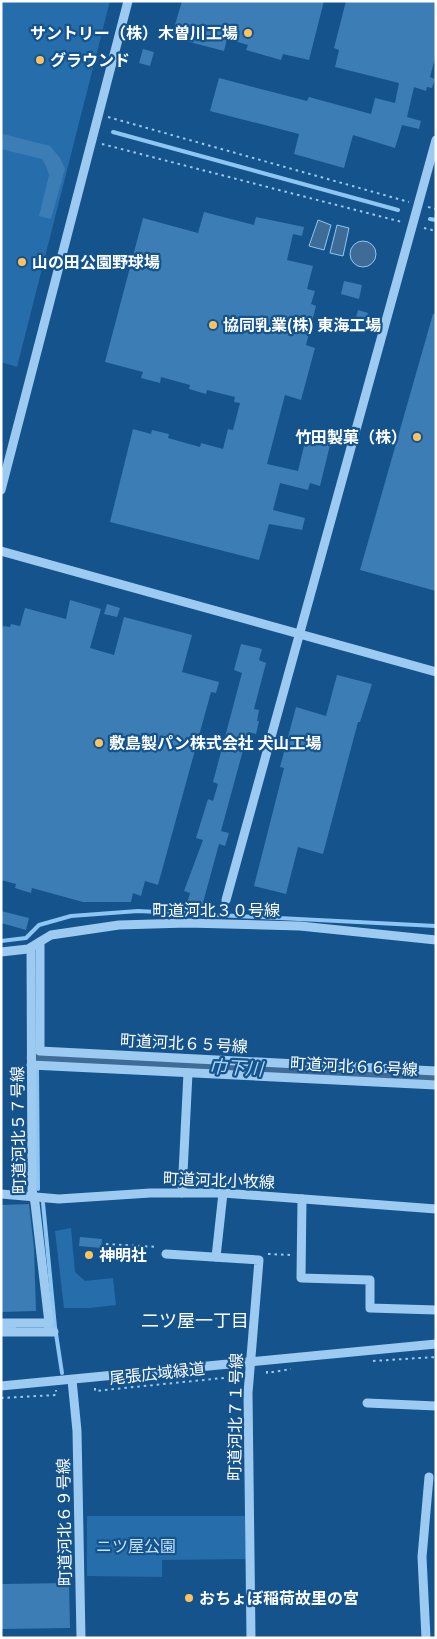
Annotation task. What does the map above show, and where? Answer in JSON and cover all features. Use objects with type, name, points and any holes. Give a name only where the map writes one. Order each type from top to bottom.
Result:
[{"type":"street","points":[[1,490],[128,1]]},
{"type":"street","points":[[226,900],[436,140]]},
{"type":"street","points":[[1,551],[436,672]]},
{"type":"street","name":"町道河北３０号線","points":[[1,952],[31,948],[51,935],[119,925],[187,923],[300,926],[436,940]]},
{"type":"street","name":"町道河北６５号線","points":[[40,942],[40,1051],[436,1071]]},
{"type":"street","name":"町道河北５７号線","points":[[1,1324],[50,1323],[33,1197],[35,1065],[31,948]]},
{"type":"street","name":"町道河北６６号線","points":[[35,1065],[436,1085]]},
{"type":"street","points":[[182,1193],[188,1073]]},
{"type":"street","points":[[216,1257],[223,1193]]},
{"type":"street","name":"町道河北小牧線","points":[[1,1194],[68,1198],[223,1193],[436,1209]]},
{"type":"street","points":[[302,1199],[301,1278],[370,1280],[370,1308],[436,1310]]},
{"type":"street","name":"町道河北７１号線","points":[[166,1254],[259,1260],[250,1367],[251,1638]]},
{"type":"street","points":[[1,1332],[54,1332]]},
{"type":"street","points":[[1,1386],[72,1384],[250,1367],[436,1344]]},
{"type":"street","name":"町道河北６９号線","points":[[72,1384],[73,1407],[78,1431],[81,1638]]},
{"type":"street","points":[[367,1403],[436,1406]]},
{"type":"street","points":[[426,1638],[422,1557],[429,1477]]},
{"type":"path","points":[[99,115],[436,209]]},
{"type":"path","points":[[92,141],[436,231]]},
{"type":"path","points":[[367,1361],[385,1362],[436,1357]]},
{"type":"path","name":"尾張広域緑道","points":[[1,1398],[56,1395],[56,1389],[72,1384],[95,1386],[95,1391],[233,1377],[232,1372],[250,1367],[266,1368],[267,1374],[294,1369]]},
{"type":"green space","points":[[1,1],[110,1],[17,367],[1,362]]},
{"type":"green space","points":[[71,1228],[75,1272],[85,1281],[113,1278],[116,1305],[64,1308],[55,1231]]},
{"type":"green space","name":"ニツ屋公園","points":[[87,1516],[245,1516],[246,1559],[162,1560],[162,1577],[87,1576]]},
{"type":"shaded area","points":[[318,220],[331,225],[324,250],[309,246]]},
{"type":"shaded area","points":[[337,225],[349,228],[343,256],[330,253]]},
{"type":"shaded area","points":[[363,241],[372,245],[376,254],[372,263],[363,267],[354,263],[350,254],[354,245]]},
{"type":"building","name":"サントリー（株）木曽川工場","points":[[182,1],[324,1],[309,60],[283,54],[281,60],[246,50],[248,45],[227,39],[224,51],[178,39],[182,27],[175,25]]},
{"type":"building","points":[[346,1],[436,1],[436,54],[430,77],[435,79],[432,88],[427,87],[426,91],[414,87],[407,117],[421,121],[419,129],[402,125],[395,148],[353,135],[344,168],[294,154],[299,134],[210,111],[219,78],[307,101],[309,97],[371,114],[375,98],[395,103],[399,83],[335,67],[339,50],[334,48]]},
{"type":"building","points":[[143,49],[154,52],[150,66],[139,63]]},
{"type":"building","points":[[3,134],[50,146],[60,158],[65,169],[51,219],[39,216],[49,175],[46,166],[42,159],[1,149]]},
{"type":"building","name":"協同乳業(株) 東海工場","points":[[204,212],[254,225],[256,217],[304,227],[302,236],[293,234],[287,260],[313,266],[307,289],[315,291],[311,304],[316,306],[306,345],[315,348],[301,400],[285,395],[267,464],[298,471],[304,446],[307,447],[309,439],[316,441],[317,437],[331,441],[320,486],[310,483],[308,490],[280,483],[273,510],[305,518],[302,530],[269,524],[259,560],[110,522],[133,429],[151,434],[152,430],[169,434],[168,438],[200,447],[201,443],[223,449],[228,429],[233,430],[240,403],[234,402],[235,397],[207,390],[206,394],[189,389],[190,385],[161,377],[160,383],[141,378],[143,372],[105,362],[143,218],[198,233]]},
{"type":"building","points":[[344,281],[362,285],[359,299],[341,294]]},
{"type":"building","points":[[358,310],[368,313],[365,324],[359,322],[356,318]]},
{"type":"building","name":"竹田製菓（株）","points":[[433,314],[436,314],[436,591],[360,570]]},
{"type":"building","name":"敷島製パン株式会社 犬山工場","points":[[70,600],[101,609],[90,648],[114,655],[124,617],[192,635],[182,672],[219,682],[216,693],[211,692],[158,885],[145,881],[141,896],[133,893],[131,902],[83,902],[32,888],[31,893],[15,888],[16,884],[1,880],[1,631],[3,626],[10,627],[11,624],[20,626],[25,608],[66,619]]},
{"type":"building","points":[[107,604],[120,608],[117,617],[104,614]]},
{"type":"building","points":[[241,644],[262,649],[259,660],[266,663],[254,709],[259,710],[257,721],[259,721],[256,734],[248,732],[221,831],[229,833],[225,846],[219,844],[201,910],[186,907],[190,893],[184,891],[203,840],[196,838],[208,799],[213,801],[218,784],[213,782],[242,673],[234,670]]},
{"type":"building","points":[[337,675],[372,684],[360,722],[358,722],[323,854],[298,847],[286,894],[254,886],[284,768],[280,767],[296,707],[326,716]]},
{"type":"building","points":[[1,911],[29,918],[26,930],[1,923]]},
{"type":"building","points":[[29,1204],[34,1248],[36,1311],[1,1312],[1,1205]]},
{"type":"building","points":[[80,1237],[102,1239],[101,1248],[79,1246]]},
{"type":"building","points":[[69,1583],[70,1628],[1,1629],[1,1584]]},
{"type":"waterway","points":[[113,132],[398,210]]},
{"type":"waterway","points":[[430,219],[436,220]]},
{"type":"waterway","points":[[1,941],[26,938],[39,925],[71,916],[138,911],[436,926]]},
{"type":"waterway","name":"巾下川","points":[[37,1058],[436,1078]]},
{"type":"waterway","points":[[37,1068],[38,1189]]},
{"type":"waterway","points":[[43,1203],[55,1327]]},
{"type":"waterway","points":[[1,1327],[14,1327]]},
{"type":"waterway","points":[[46,1327],[55,1327],[62,1373]]},
{"type":"place","name":"サントリー（株）木曽川工場","points":[[248,33]]},
{"type":"place","name":"グラウンド","points":[[40,60]]},
{"type":"place","name":"山の田公園野球場","points":[[22,262]]},
{"type":"place","name":"協同乳業(株) 東海工場","points":[[213,325]]},
{"type":"place","name":"竹田製菓（株）","points":[[417,437]]},
{"type":"place","name":"敷島製パン株式会社 犬山工場","points":[[99,743]]},
{"type":"place","name":"神明社","points":[[89,1255]]},
{"type":"place","name":"おちょぼ稲荷故里の宮","points":[[189,1598]]},
{"type":"district","name":"二ツ屋一丁目","points":[[195,1321]]}]
